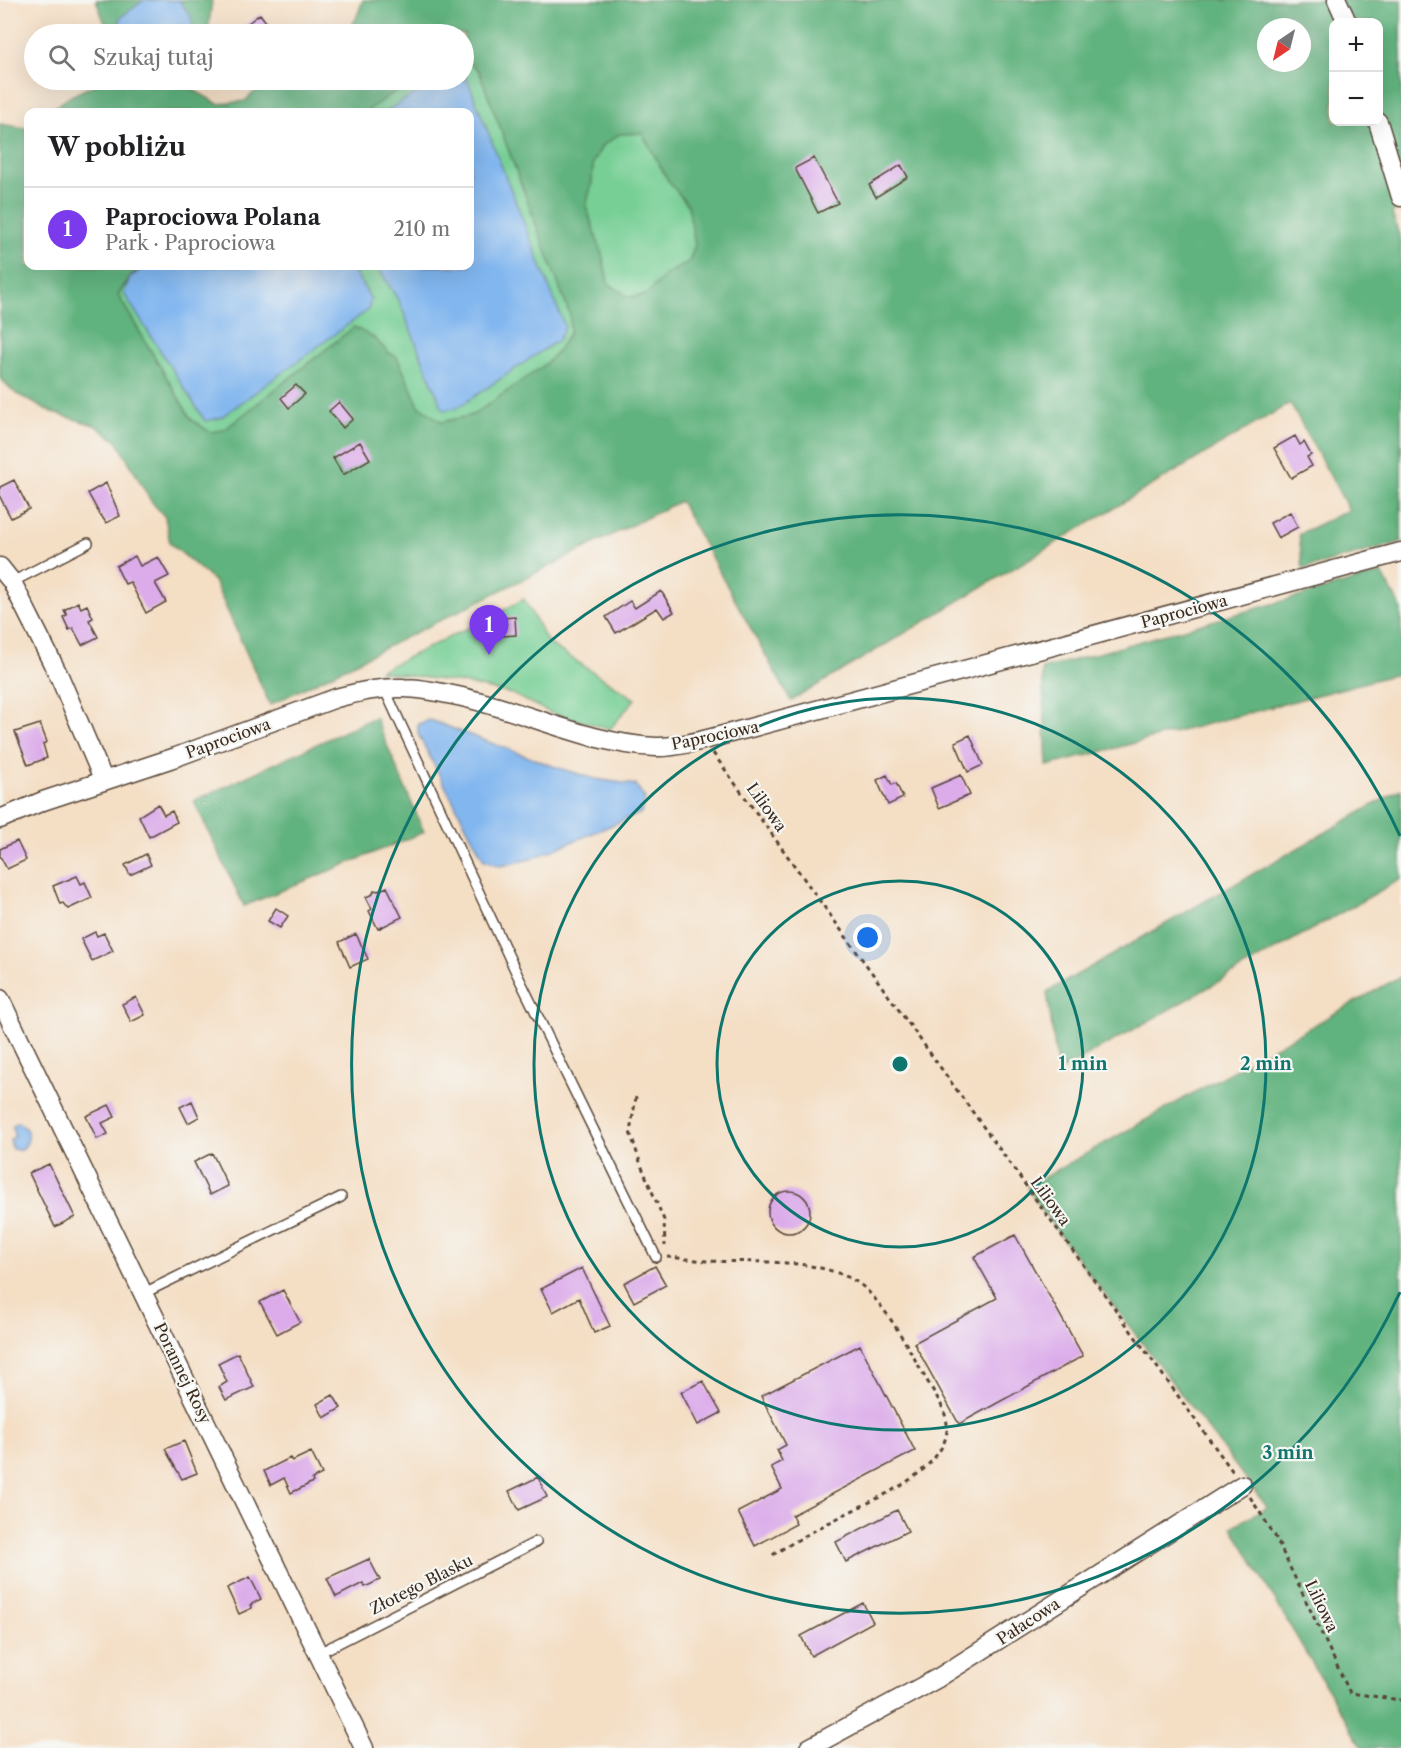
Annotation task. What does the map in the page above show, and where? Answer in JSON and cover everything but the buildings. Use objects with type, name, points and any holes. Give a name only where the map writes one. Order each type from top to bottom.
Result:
[{"type":"street","points":[[1337,0],[1345,18]]},
{"type":"street","points":[[1379,126],[1401,197]]},
{"type":"street","name":"Paprociowa","points":[[0,819],[44,801],[176,758],[336,698],[384,688],[406,687],[437,691],[607,741],[658,747],[704,740],[1401,552]]},
{"type":"street","points":[[0,567],[12,582],[60,678],[104,781]]},
{"type":"street","name":"Porannej Rosy","points":[[0,999],[364,1748]]},
{"type":"street","name":"Pałacowa","points":[[809,1748],[938,1678],[1242,1485]]},
{"type":"lane","points":[[12,582],[88,543]]},
{"type":"lane","points":[[384,688],[516,972],[656,1257]]},
{"type":"lane","points":[[144,1293],[341,1197]]},
{"type":"lane","name":"Złotego Blasku","points":[[319,1653],[536,1542]]},
{"type":"path","name":"Liliowa","points":[[704,740],[1242,1485],[1275,1536],[1350,1693],[1401,1700]]},
{"type":"path","points":[[636,1097],[630,1132],[664,1220],[666,1257],[793,1264],[831,1271],[856,1281],[878,1302],[946,1412],[948,1434],[938,1453],[922,1470],[897,1488],[840,1516],[769,1557]]},
{"type":"green space","points":[[96,0],[212,0],[209,24],[105,24]]},
{"type":"green space","points":[[363,0],[1401,0],[1401,199],[1392,214],[1401,241],[1401,542],[1303,569],[1299,534],[1349,510],[1290,403],[791,701],[680,501],[270,705],[214,581],[170,543],[165,517],[151,501],[117,441],[94,425],[51,412],[15,393],[0,378],[0,124],[24,128],[24,270],[136,270],[118,295],[191,419],[210,432],[224,430],[354,327],[374,338],[389,353],[397,357],[419,406],[442,422],[473,415],[542,367],[556,353],[570,332],[570,315],[479,71],[474,67],[474,24],[353,24]],"holes":[[[642,133],[669,182],[688,205],[695,245],[689,262],[665,275],[646,295],[629,297],[608,283],[603,258],[586,206],[592,182],[593,163],[602,146],[620,134]]]},
{"type":"green space","points":[[474,66],[479,71],[570,315],[570,332],[557,353],[542,367],[473,415],[442,422],[419,406],[397,357],[389,353],[374,338],[224,430],[210,432],[191,419],[118,295],[137,270],[474,270],[474,108],[371,108],[397,90],[474,90]]},
{"type":"green space","points":[[83,90],[194,90],[218,104],[245,101],[257,90],[397,90],[371,108],[54,108]]},
{"type":"green space","points":[[642,133],[669,182],[688,204],[695,245],[689,262],[665,275],[646,295],[628,297],[608,283],[603,258],[586,206],[592,182],[593,164],[602,146],[620,134]]},
{"type":"green space","points":[[1382,573],[1401,608],[1401,673],[1047,766],[1042,669]]},
{"type":"green space","points":[[524,599],[548,643],[635,699],[610,729],[551,713],[512,694],[462,683],[379,671],[487,619]]},
{"type":"green space","points":[[375,717],[424,832],[244,906],[194,801]]},
{"type":"green space","points":[[1401,789],[1401,879],[1058,1072],[1047,992]]},
{"type":"green space","points":[[1401,976],[1401,1748],[1362,1748],[1232,1527],[1267,1507],[1053,1226],[1027,1187]]},
{"type":"water","points":[[144,0],[179,0],[191,17],[192,24],[122,24],[119,19]]},
{"type":"water","points":[[422,90],[471,90],[565,327],[558,340],[457,408],[443,410],[399,301],[380,270],[474,270],[474,108],[391,108]]},
{"type":"water","points":[[141,270],[353,270],[371,299],[368,310],[220,418],[205,421],[124,294],[130,277]]},
{"type":"water","points":[[430,720],[553,766],[595,779],[636,785],[645,799],[641,813],[531,859],[501,866],[484,860],[418,734],[418,724]]},
{"type":"water","points":[[17,1122],[24,1127],[28,1138],[22,1149],[12,1149],[10,1140],[14,1137],[13,1126]]},
{"type":"place","name":"Paprociowa Polana","points":[[489,655]]}]
